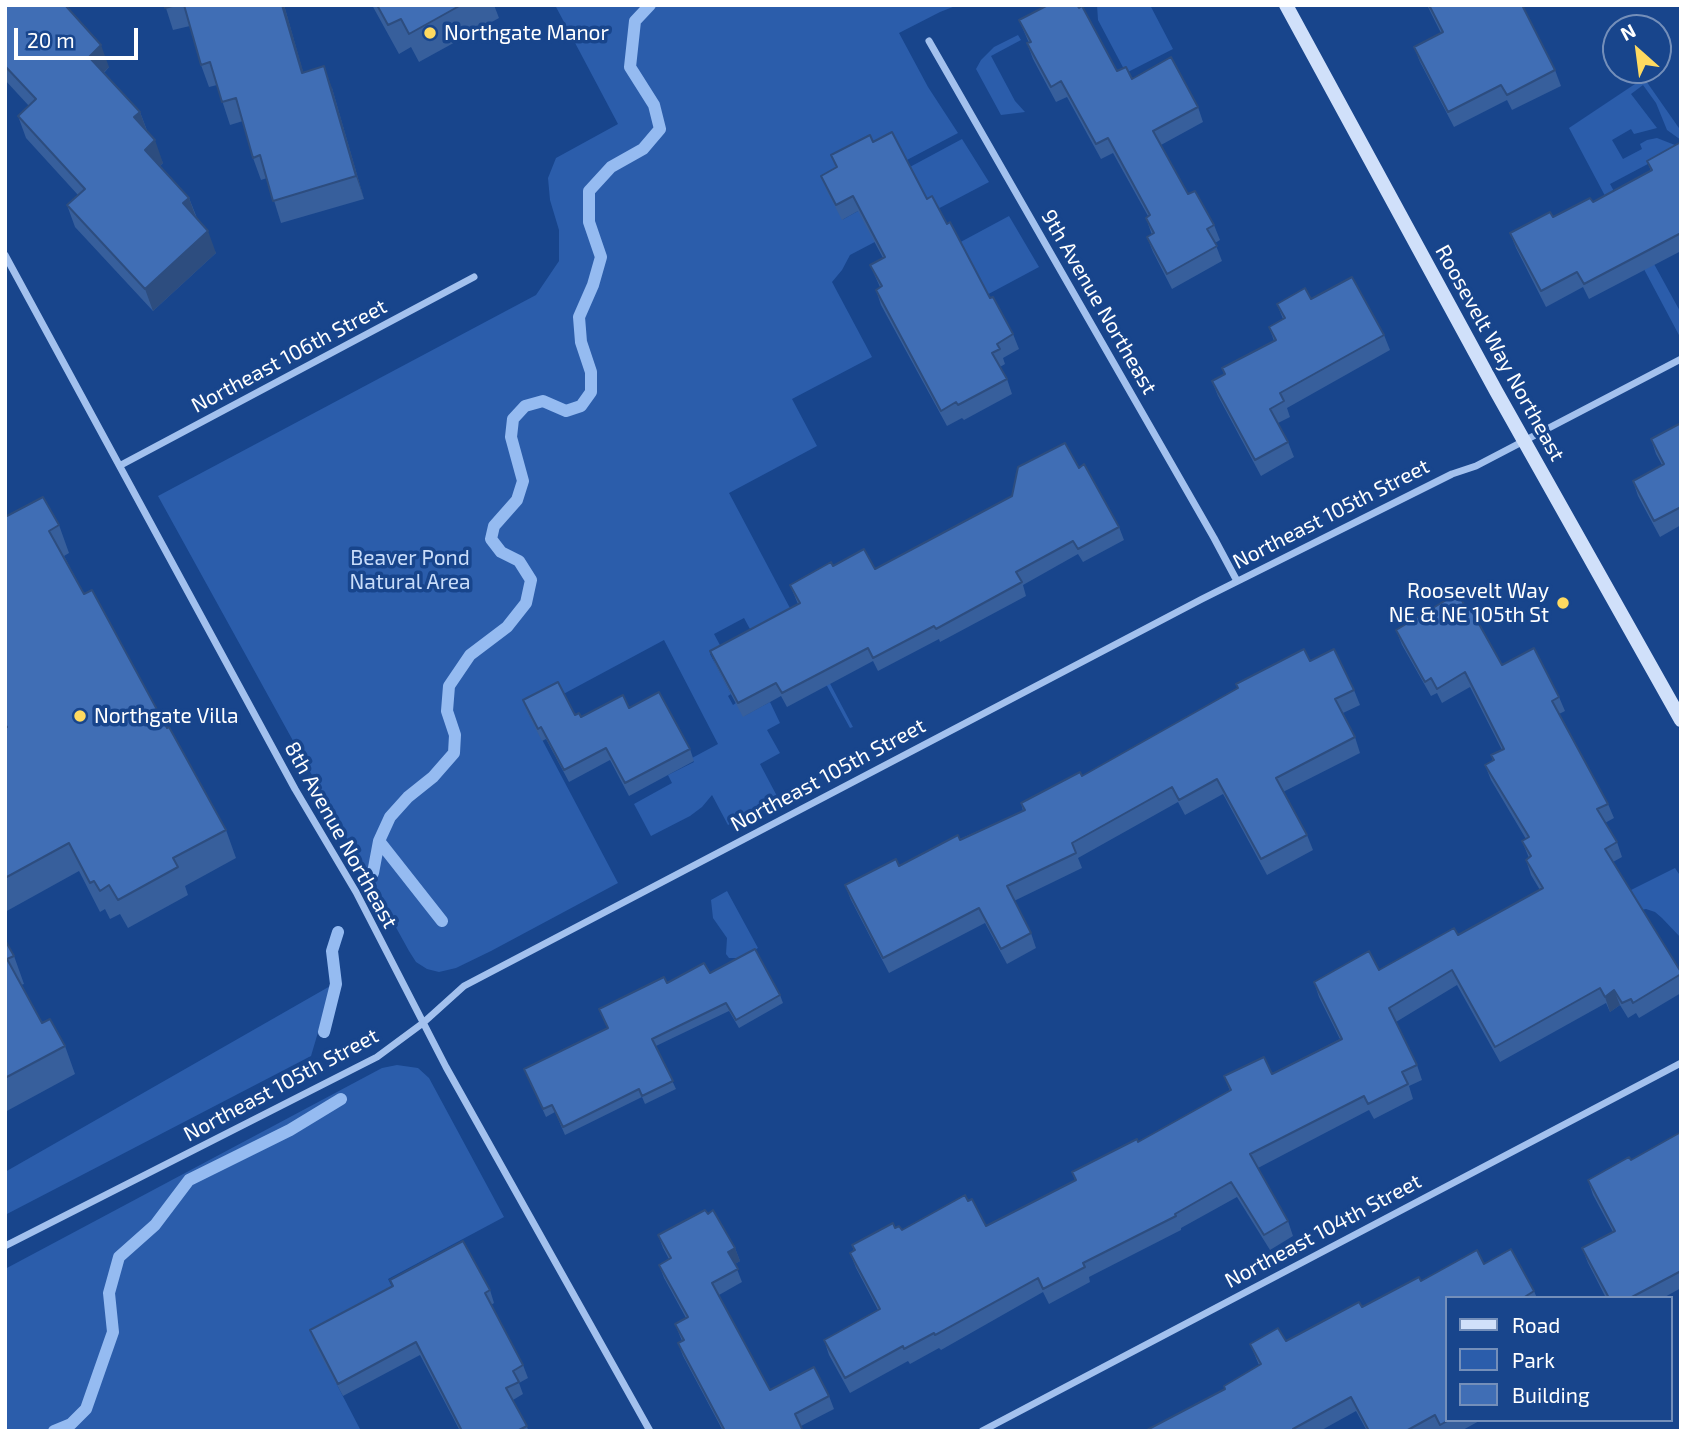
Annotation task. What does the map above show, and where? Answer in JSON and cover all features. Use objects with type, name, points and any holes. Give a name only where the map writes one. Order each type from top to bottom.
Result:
[{"type":"main road","name":"Roosevelt Way Northeast","points":[[1286,5],[1681,720]]},
{"type":"street","name":"9th Avenue Northeast","points":[[929,41],[1237,581]]},
{"type":"street","name":"8th Avenue Northeast","points":[[5,255],[295,789],[356,892],[423,1023],[650,1431]]},
{"type":"street","name":"Northeast 106th Street","points":[[121,466],[474,277]]},
{"type":"street","name":"Northeast 105th Street","points":[[5,1246],[377,1057],[423,1023],[464,986],[1237,581],[1452,474],[1476,466],[1681,359]]},
{"type":"street","name":"Northeast 104th Street","points":[[982,1431],[1681,1063]]},
{"type":"green space","name":"Beaver Pond Natural Area","points":[[555,5],[958,5],[899,33],[928,87],[958,133],[905,161],[842,220],[858,211],[908,168],[962,139],[989,182],[850,255],[832,282],[872,357],[792,399],[817,446],[729,493],[853,727],[850,728],[820,673],[757,642],[744,618],[714,634],[721,647],[710,654],[731,694],[728,696],[733,705],[736,703],[744,716],[770,702],[780,723],[767,730],[780,753],[760,764],[778,798],[728,825],[712,795],[690,816],[651,836],[634,804],[672,783],[668,775],[694,762],[692,758],[718,744],[664,640],[528,713],[618,883],[491,951],[456,968],[439,972],[416,962],[409,951],[158,496],[536,295],[559,261],[559,230],[550,200],[548,178],[556,158],[618,124]]},
{"type":"green space","points":[[1097,5],[1150,5],[1173,49],[1126,73],[1098,20]]},
{"type":"green space","points":[[1018,35],[1021,40],[991,56],[1015,101],[1025,112],[1001,115],[976,69],[994,47]]},
{"type":"green space","points":[[1635,84],[1648,84],[1681,131],[1681,140],[1667,130],[1656,103],[1643,85],[1631,94],[1657,128],[1634,134],[1631,129],[1612,140],[1623,159],[1642,149],[1640,144],[1647,140],[1657,138],[1680,147],[1610,184],[1681,313],[1680,337],[1569,128]]},
{"type":"green space","points":[[1009,216],[1039,267],[910,336],[955,245]]},
{"type":"green space","points":[[1675,868],[1681,877],[1681,938],[1655,912],[1646,909],[1561,925]]},
{"type":"green space","points":[[727,891],[758,948],[740,958],[729,958],[726,954],[727,938],[713,918],[711,900]]},
{"type":"green space","points":[[332,985],[311,1056],[5,1215],[5,1172]]},
{"type":"green space","points":[[397,1065],[418,1068],[429,1078],[504,1217],[388,1279],[398,1299],[336,1383],[361,1431],[5,1431],[5,1269],[382,1068]]},
{"type":"building","points":[[5,5],[65,5],[101,45],[89,57],[140,112],[134,117],[155,140],[145,150],[189,198],[183,203],[208,231],[145,289],[67,205],[85,189],[18,116],[36,99],[5,66]]},
{"type":"building","points":[[184,5],[282,5],[302,73],[324,66],[356,176],[273,201],[260,155],[253,158],[236,98],[222,102],[210,62],[201,65]]},
{"type":"building","points":[[377,5],[461,5],[409,34],[401,19],[388,25]]},
{"type":"building","points":[[1048,5],[1082,6],[1117,71],[1126,67],[1132,79],[1171,57],[1198,107],[1153,131],[1188,194],[1195,191],[1214,225],[1207,229],[1217,246],[1167,274],[1147,237],[1154,233],[1146,218],[1150,215],[1108,138],[1096,144],[1061,81],[1051,87],[1027,43],[1031,42],[1019,20]]},
{"type":"building","points":[[1429,5],[1522,5],[1555,70],[1507,95],[1501,85],[1448,112],[1414,47],[1443,32]]},
{"type":"building","points":[[892,132],[927,199],[932,196],[947,224],[950,222],[990,298],[993,297],[1013,334],[997,344],[1000,349],[992,353],[1007,379],[941,411],[876,290],[882,286],[870,265],[885,257],[853,196],[836,205],[821,176],[837,167],[831,155],[870,135],[873,142]]},
{"type":"building","points":[[1681,142],[1681,233],[1584,284],[1577,272],[1541,291],[1510,233],[1550,212],[1553,217],[1590,198],[1593,202],[1652,170],[1647,161]]},
{"type":"building","points":[[1352,277],[1384,335],[1280,393],[1284,401],[1270,409],[1288,442],[1255,460],[1212,381],[1225,374],[1222,368],[1276,340],[1269,327],[1285,318],[1277,304],[1305,288],[1311,299]]},
{"type":"building","points":[[1681,423],[1681,507],[1654,521],[1633,481],[1664,464],[1651,439]]},
{"type":"building","points":[[1065,443],[1079,468],[1084,464],[1119,527],[1078,549],[1073,541],[1016,572],[1022,582],[936,629],[934,626],[873,658],[868,648],[782,693],[776,683],[738,703],[710,651],[800,603],[790,585],[831,562],[833,566],[864,549],[875,569],[1012,496],[1018,467]]},
{"type":"building","name":"Northgate Villa","points":[[43,497],[59,525],[49,531],[84,594],[92,590],[226,830],[173,858],[178,867],[118,900],[109,885],[100,891],[94,881],[90,883],[69,843],[5,878],[5,517]]},
{"type":"building","points":[[1458,593],[1467,610],[1470,608],[1502,665],[1534,648],[1559,697],[1552,701],[1608,804],[1597,809],[1617,842],[1605,849],[1681,974],[1633,1003],[1631,999],[1622,1003],[1614,990],[1605,997],[1600,988],[1495,1047],[1452,970],[1389,1008],[1417,1065],[1402,1072],[1408,1084],[1368,1104],[1364,1096],[1250,1154],[1288,1221],[1264,1235],[1231,1182],[1175,1214],[1176,1216],[1083,1263],[1085,1267],[1043,1289],[1038,1278],[935,1335],[934,1333],[904,1349],[903,1346],[845,1378],[824,1340],[880,1309],[850,1253],[855,1250],[852,1245],[893,1223],[895,1228],[899,1226],[902,1230],[965,1195],[968,1201],[972,1199],[986,1226],[1076,1180],[1072,1172],[1137,1139],[1138,1142],[1231,1090],[1224,1076],[1264,1057],[1272,1074],[1342,1039],[1314,982],[1369,951],[1379,970],[1454,928],[1458,935],[1543,888],[1526,860],[1531,856],[1522,841],[1529,837],[1485,765],[1494,760],[1491,755],[1504,749],[1465,672],[1437,689],[1431,678],[1425,682],[1396,630]]},
{"type":"building","points":[[1304,649],[1310,661],[1334,649],[1354,690],[1335,699],[1355,737],[1276,778],[1307,835],[1261,859],[1217,779],[1179,800],[1172,787],[1072,843],[1076,853],[1007,886],[1031,933],[1001,949],[979,908],[883,958],[845,885],[896,859],[899,866],[958,835],[960,840],[1025,810],[1021,803],[1080,772],[1082,776],[1238,688],[1236,684]]},
{"type":"building","points":[[558,682],[575,715],[579,713],[581,717],[623,695],[629,708],[659,692],[690,749],[625,783],[606,748],[564,770],[523,700]]},
{"type":"building","points":[[5,940],[14,956],[7,959],[42,1023],[50,1019],[65,1046],[5,1078]]},
{"type":"building","points":[[755,949],[780,995],[736,1020],[726,1003],[652,1039],[673,1081],[642,1096],[639,1089],[563,1127],[552,1105],[543,1109],[524,1069],[608,1028],[599,1009],[664,977],[667,983],[704,963],[710,973]]},
{"type":"building","points":[[1681,1132],[1681,1271],[1634,1296],[1608,1296],[1582,1248],[1615,1231],[1588,1180],[1629,1157],[1631,1160]]},
{"type":"building","points":[[705,1210],[708,1214],[713,1210],[735,1248],[728,1252],[738,1269],[712,1283],[770,1390],[814,1367],[829,1396],[795,1414],[803,1431],[725,1431],[678,1343],[684,1340],[675,1324],[688,1317],[659,1265],[671,1258],[658,1235]]},
{"type":"building","points":[[463,1241],[490,1290],[485,1293],[523,1365],[513,1371],[519,1382],[506,1388],[527,1426],[517,1431],[462,1431],[416,1342],[338,1384],[310,1330],[393,1286],[390,1280]]},
{"type":"building","points":[[1511,1249],[1534,1291],[1526,1296],[1444,1296],[1445,1422],[1440,1425],[1435,1415],[1406,1431],[1369,1431],[1351,1397],[1293,1429],[1294,1431],[1145,1431],[1225,1389],[1224,1386],[1261,1364],[1250,1344],[1278,1328],[1286,1341],[1359,1302],[1362,1307],[1419,1277],[1421,1281],[1477,1250],[1484,1264]]},
{"type":"waterway","points":[[373,873],[379,841],[390,817],[408,797],[433,777],[454,753],[455,735],[447,711],[449,686],[470,655],[507,627],[526,603],[531,580],[519,561],[501,552],[491,539],[494,526],[517,500],[523,481],[511,437],[513,419],[525,406],[543,401],[566,411],[581,406],[591,392],[591,372],[581,342],[579,317],[593,285],[601,257],[589,222],[589,191],[611,167],[643,149],[660,129],[654,105],[630,67],[635,21],[650,5]]},
{"type":"waterway","points":[[379,841],[442,921]]},
{"type":"waterway","points":[[324,1032],[336,984],[332,951],[338,932]]},
{"type":"waterway","points":[[54,1431],[71,1424],[86,1409],[113,1332],[109,1293],[119,1257],[155,1225],[189,1180],[290,1130],[341,1099]]},
{"type":"place","name":"Northgate Manor","points":[[430,33]]},
{"type":"place","name":"Roosevelt Way NE & NE 105th St","points":[[1563,603]]},
{"type":"place","name":"Northgate Villa","points":[[80,716]]}]
